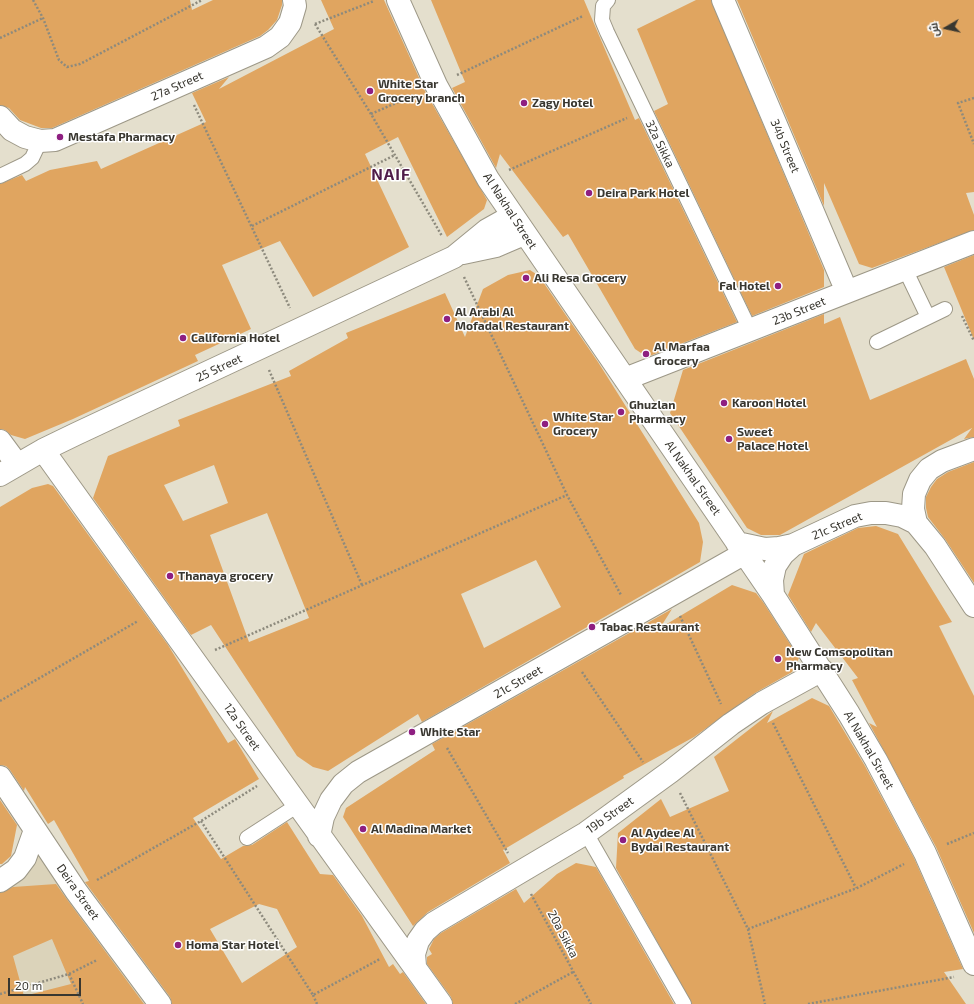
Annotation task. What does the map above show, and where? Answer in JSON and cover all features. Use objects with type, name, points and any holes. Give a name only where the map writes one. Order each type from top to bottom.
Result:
[{"type":"street","name":"Al Nakhal Street","points":[[398,0],[436,85],[488,179],[524,234],[773,595],[822,670],[876,760],[925,853],[966,970]]},
{"type":"street","name":"34b Street","points":[[723,0],[847,292]]},
{"type":"street","name":"27a Street","points":[[40,141],[55,140],[266,48],[280,37],[286,28],[294,3]]},
{"type":"street","points":[[0,117],[12,130],[25,137],[40,141]]},
{"type":"street","name":"25 Street","points":[[457,256],[487,230],[512,216]]},
{"type":"street","name":"25 Street","points":[[9,469],[43,450],[457,256],[496,246],[524,234]]},
{"type":"street","name":"23b Street","points":[[625,380],[974,242]]},
{"type":"street","points":[[0,441],[9,469]]},
{"type":"street","points":[[974,449],[942,461],[929,469],[920,480],[914,494],[913,509],[916,523],[947,564],[974,606]]},
{"type":"street","name":"12a Street","points":[[43,450],[298,804],[319,836],[402,947],[441,1004]]},
{"type":"street","name":"21c Street","points":[[773,595],[772,580],[775,566],[783,554],[794,545],[855,516],[871,513],[894,514],[916,523]]},
{"type":"street","name":"21c Street","points":[[319,836],[323,817],[331,800],[343,784],[358,772],[671,595],[741,548],[765,549],[794,545]]},
{"type":"street","name":"19b Street","points":[[415,966],[414,954],[418,941],[424,931],[586,833],[663,777],[731,724],[762,703],[822,670]]},
{"type":"street","name":"Deira Street","points":[[0,777],[76,891],[160,1004]]},
{"type":"street","points":[[0,881],[16,870],[25,858],[35,830]]},
{"type":"lane","name":"32a Sikka","points":[[606,3],[602,20],[607,32],[750,330]]},
{"type":"lane","points":[[0,176],[25,164],[32,158],[40,141]]},
{"type":"lane","points":[[905,269],[928,317]]},
{"type":"lane","points":[[877,342],[945,309]]},
{"type":"lane","points":[[247,838],[298,804]]},
{"type":"lane","points":[[586,833],[684,1004]]},
{"type":"path","points":[[33,0],[43,18],[59,60],[67,68],[80,64],[202,0]]},
{"type":"path","points":[[315,24],[378,0]]},
{"type":"path","points":[[294,3],[315,24],[457,256],[567,495],[633,617]]},
{"type":"path","points":[[370,114],[436,85],[606,3]]},
{"type":"path","points":[[0,38],[43,18]]},
{"type":"path","points":[[183,83],[300,330]]},
{"type":"path","points":[[974,98],[958,103],[974,144]]},
{"type":"path","points":[[488,179],[644,110]]},
{"type":"path","points":[[252,226],[395,155]]},
{"type":"path","points":[[260,349],[362,585]]},
{"type":"path","points":[[194,659],[567,495]]},
{"type":"path","points":[[671,595],[731,724]]},
{"type":"path","points":[[0,701],[157,610]]},
{"type":"path","points":[[569,653],[663,777],[748,929],[765,1004]]},
{"type":"path","points":[[762,703],[856,888]]},
{"type":"path","name":"20a Sikka","points":[[436,728],[519,873],[591,1004]]},
{"type":"path","points":[[76,891],[201,821],[276,774]]},
{"type":"path","points":[[201,821],[313,995],[316,1004]]},
{"type":"path","points":[[748,929],[856,888],[925,853],[974,833]]},
{"type":"path","points":[[313,995],[402,947]]},
{"type":"path","points":[[0,994],[69,974],[118,949]]},
{"type":"path","points":[[808,1004],[966,970]]},
{"type":"path","points":[[515,1004],[573,972]]},
{"type":"path","points":[[69,974],[83,1004]]},
{"type":"shaded area","points":[[39,856],[159,1004],[0,1004],[0,876]]},
{"type":"building","points":[[0,0],[190,0],[192,10],[213,0],[282,0],[282,5],[277,20],[260,36],[52,128],[41,128],[20,120],[9,108],[0,105]]},
{"type":"building","points":[[321,0],[384,0],[425,91],[487,200],[484,209],[447,237],[398,137],[365,154],[409,247],[313,297],[280,241],[222,265],[251,329],[195,355],[198,361],[73,419],[25,439],[11,435],[5,430],[0,429],[0,184],[22,175],[26,181],[50,170],[97,161],[101,169],[206,122],[192,93],[229,77],[219,89],[334,29]]},
{"type":"building","points":[[431,0],[584,0],[635,120],[639,118],[737,322],[647,357],[635,349],[568,234],[563,237],[500,154],[496,168],[452,88],[465,82]]},
{"type":"building","points":[[696,0],[711,0],[824,270],[824,287],[752,316],[654,111],[668,104],[637,29]]},
{"type":"building","points":[[737,0],[974,0],[974,192],[966,193],[974,215],[974,230],[872,268],[859,264],[824,183],[824,206]]},
{"type":"building","points":[[974,255],[974,340],[944,267]]},
{"type":"building","points":[[530,270],[539,276],[598,362],[699,523],[703,542],[700,562],[422,722],[418,714],[328,771],[313,767],[297,756],[211,625],[191,635],[93,498],[108,456],[180,426],[178,420],[291,376],[289,371],[348,338],[346,333],[445,293],[465,337],[483,289],[508,275]],"holes":[[[214,465],[228,503],[183,521],[164,485]],[[267,513],[309,618],[249,642],[210,535]],[[536,560],[561,607],[484,648],[461,594]]]},
{"type":"building","points":[[824,314],[824,324],[840,317],[870,400],[966,359],[974,379],[974,437],[964,439],[972,428],[780,535],[761,535],[747,528],[670,413],[683,370]]},
{"type":"building","points":[[974,462],[974,583],[945,539],[928,517],[926,497],[937,479],[948,472]]},
{"type":"building","points":[[48,484],[53,486],[168,645],[228,743],[235,739],[259,779],[193,818],[221,859],[243,846],[252,845],[287,822],[320,874],[333,875],[362,916],[389,967],[393,964],[400,974],[403,972],[426,1004],[172,1004],[170,997],[85,882],[89,881],[54,820],[48,824],[25,787],[24,791],[10,770],[6,766],[0,765],[0,507],[32,488]],"holes":[[[259,904],[277,909],[297,947],[242,983],[210,929]]]},
{"type":"building","points":[[876,526],[898,534],[952,622],[939,626],[974,696],[974,933],[936,847],[869,723],[877,727],[852,680],[858,678],[816,623],[811,632],[788,595],[804,554],[858,528]]},
{"type":"building","points":[[732,585],[756,593],[763,602],[799,658],[792,672],[755,693],[694,737],[623,776],[624,778],[503,850],[510,863],[428,912],[413,926],[343,817],[346,808],[435,750],[432,744],[672,609],[660,628]]},
{"type":"building","points":[[812,698],[829,706],[865,766],[914,858],[963,969],[944,972],[966,1004],[692,1004],[616,868],[618,833],[661,799],[670,817],[729,791],[714,757],[773,711],[767,723]]},
{"type":"building","points":[[0,800],[17,825],[11,856],[2,864],[0,864]]},
{"type":"building","points":[[576,863],[596,867],[674,1004],[453,1004],[451,997],[427,964],[427,957],[432,954],[429,949],[434,939],[441,933],[516,889],[524,903],[557,874]]},
{"type":"building","points":[[56,884],[144,1004],[0,1004],[0,893],[13,887]],"holes":[[[52,939],[71,984],[24,996],[13,956]]]},
{"type":"place","name":"White Star Grocery branch","points":[[370,91]]},
{"type":"place","name":"Zagy Hotel","points":[[524,103]]},
{"type":"place","name":"Mestafa Pharmacy","points":[[60,137]]},
{"type":"place","name":"Deira Park Hotel","points":[[589,193]]},
{"type":"place","name":"Ali Resa Grocery","points":[[526,278]]},
{"type":"place","name":"Fal Hotel","points":[[778,286]]},
{"type":"place","name":"Al Arabi Al Mofadal Restaurant","points":[[447,319]]},
{"type":"place","name":"California Hotel","points":[[183,338]]},
{"type":"place","name":"Al Marfaa Grocery","points":[[646,354]]},
{"type":"place","name":"Karoon Hotel","points":[[724,403]]},
{"type":"place","name":"Ghuzlan Pharmacy","points":[[621,412]]},
{"type":"place","name":"White Star Grocery","points":[[545,424]]},
{"type":"place","name":"Sweet Palace Hotel","points":[[729,439]]},
{"type":"place","name":"Thanaya grocery","points":[[170,576]]},
{"type":"place","name":"Tabac Restaurant","points":[[592,627]]},
{"type":"place","name":"New Comsopolitan Pharmacy","points":[[778,659]]},
{"type":"place","name":"White Star","points":[[412,732]]},
{"type":"place","name":"Al Madina Market","points":[[363,829]]},
{"type":"place","name":"Al Aydee Al Bydai Restaurant","points":[[623,840]]},
{"type":"place","name":"Homa Star Hotel","points":[[178,945]]},
{"type":"district","name":"NAIF","points":[[391,175]]}]
